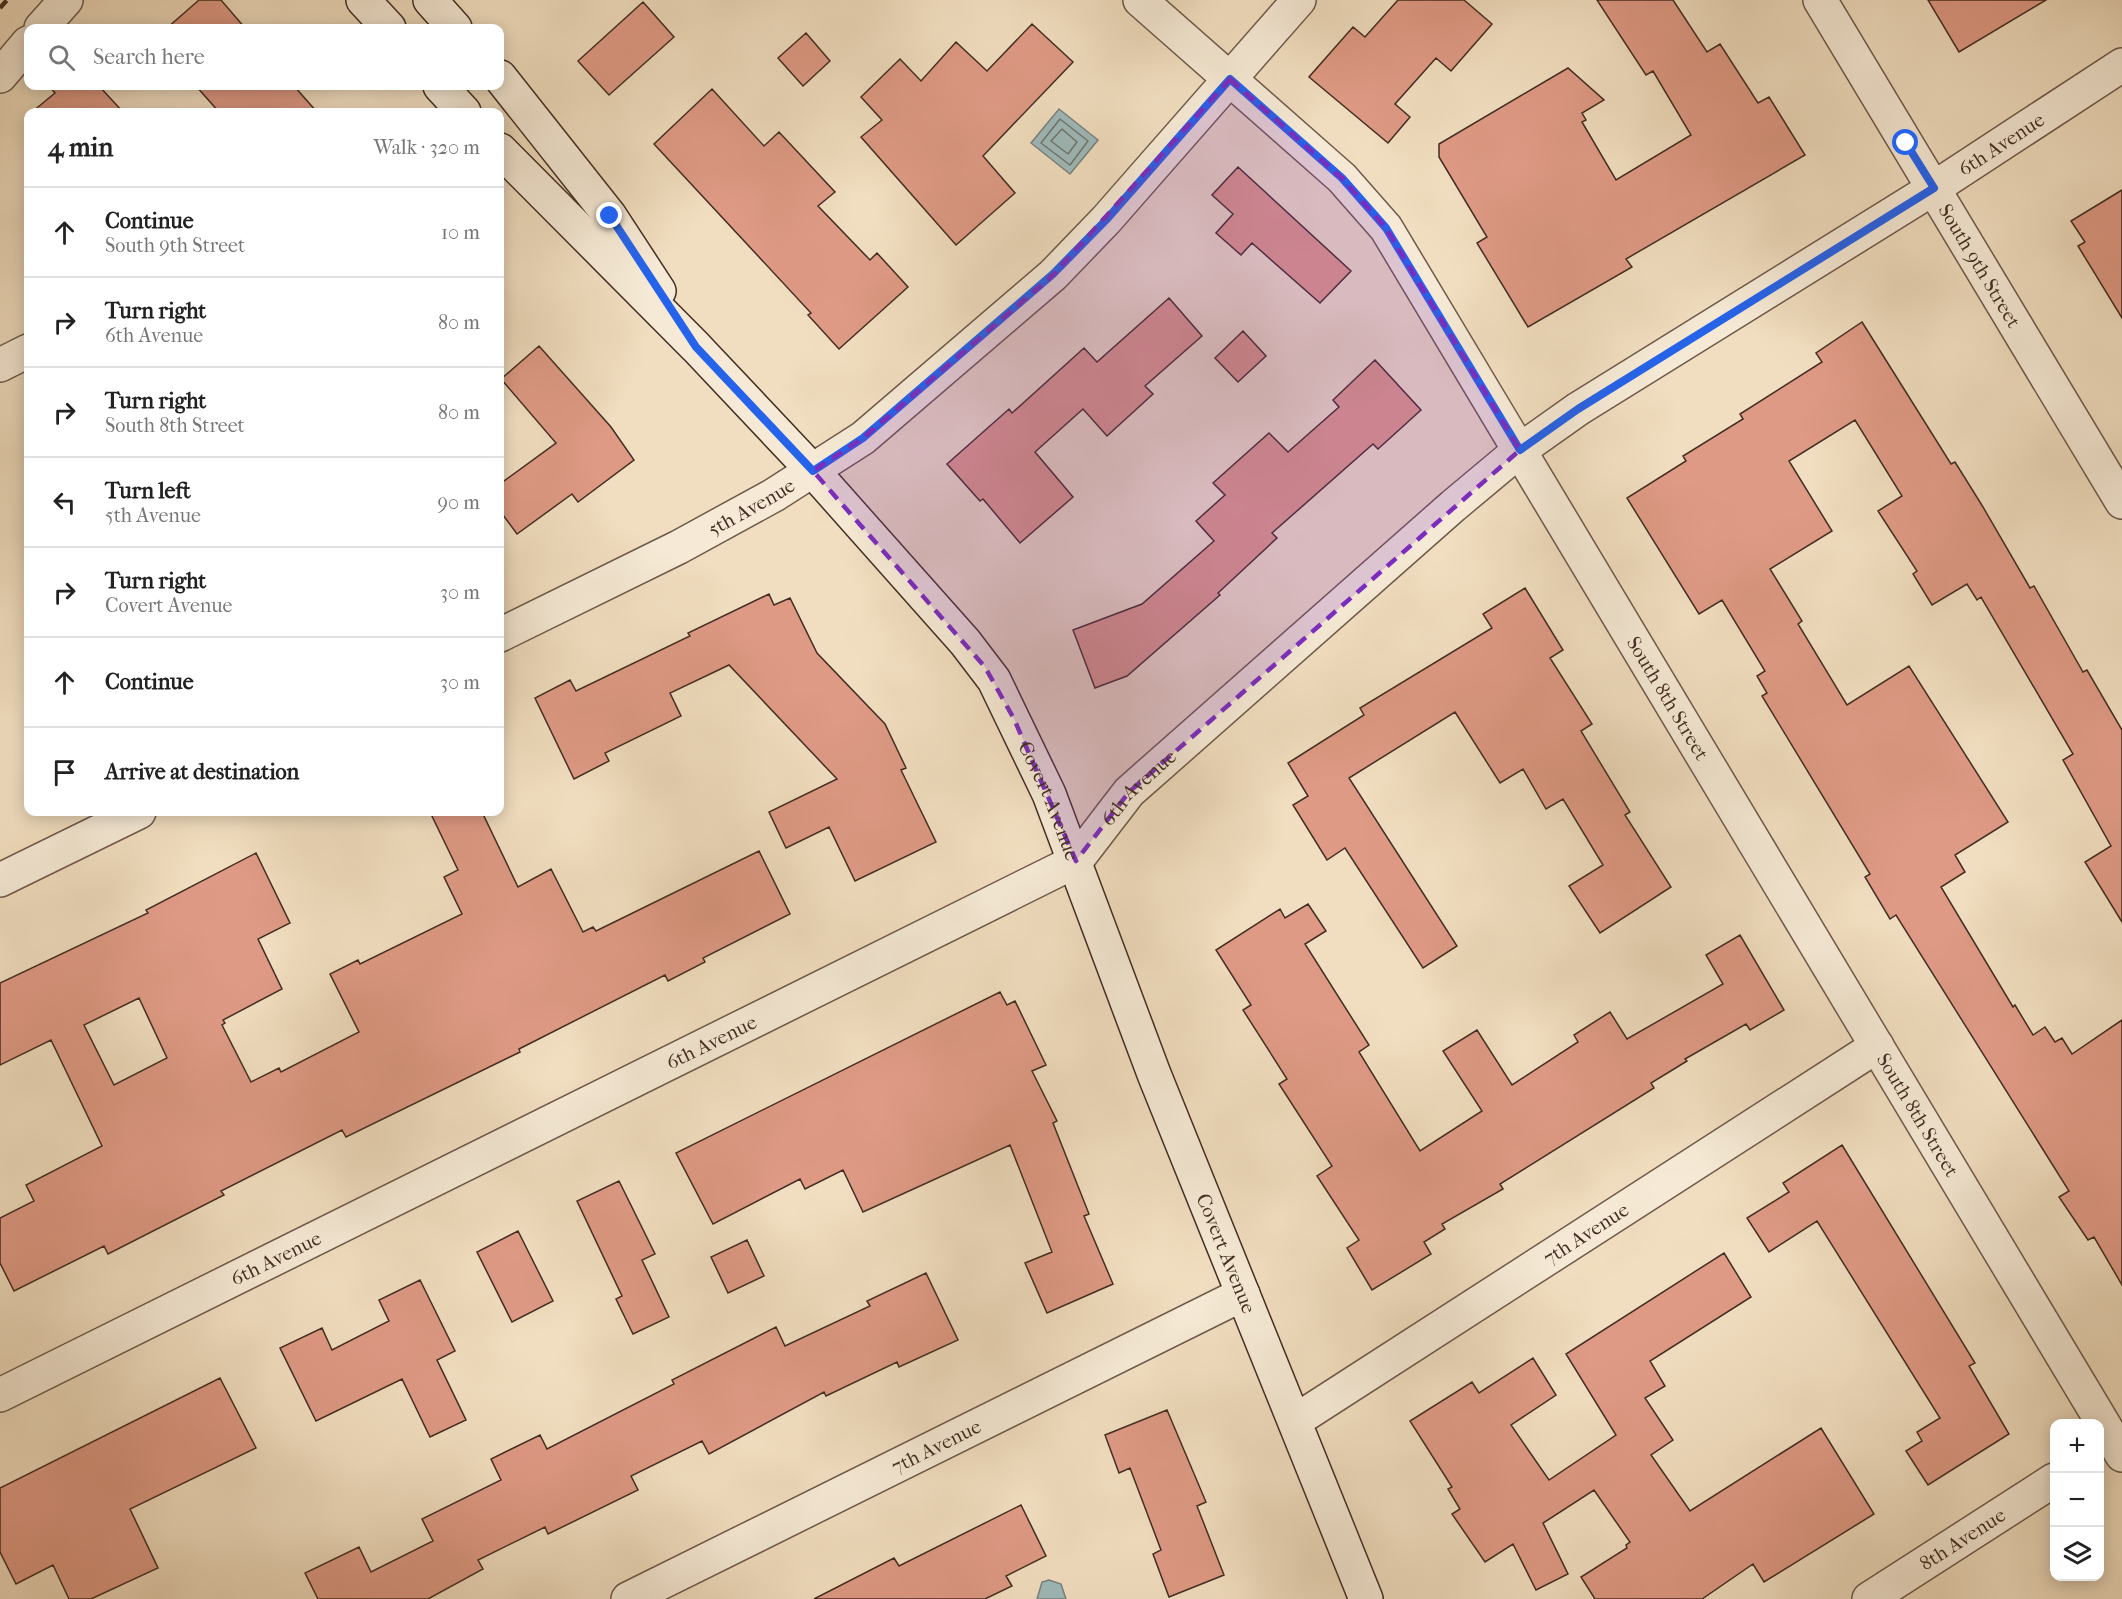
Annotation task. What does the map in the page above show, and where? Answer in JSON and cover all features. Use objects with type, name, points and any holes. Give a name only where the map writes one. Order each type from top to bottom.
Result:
[{"type":"street","points":[[45,24],[66,0]]},
{"type":"street","points":[[363,0],[384,24]]},
{"type":"street","points":[[430,0],[451,24]]},
{"type":"street","name":"South 8th Street","points":[[1140,0],[1342,178],[1386,228],[1876,1046],[2112,1449]]},
{"type":"street","name":"5th Avenue","points":[[504,632],[679,547],[813,471],[863,438],[1053,274],[1106,220],[1299,0]]},
{"type":"street","name":"South 9th Street","points":[[1820,0],[2122,502]]},
{"type":"street","points":[[0,76],[24,48]]},
{"type":"street","name":"6th Avenue","points":[[0,1395],[1076,861],[1129,792],[1453,506],[1520,450],[1578,409],[1934,188],[2122,64]]},
{"type":"street","points":[[504,82],[610,216],[696,347]]},
{"type":"street","points":[[444,90],[460,108]]},
{"type":"street","name":"Covert Avenue","points":[[504,154],[696,347],[813,471],[985,667],[1019,729],[1076,861],[1154,1074],[1366,1599]]},
{"type":"street","points":[[0,365],[24,353]]},
{"type":"street","points":[[0,880],[131,816]]},
{"type":"street","name":"7th Avenue","points":[[1295,1421],[1876,1046]]},
{"type":"street","name":"7th Avenue","points":[[628,1599],[1243,1294]]},
{"type":"street","name":"8th Avenue","points":[[1869,1599],[2050,1483]]},
{"type":"highlighted area","points":[[1230,79],[1342,178],[1386,228],[1520,450],[1129,792],[1076,861],[1014,719],[985,667],[813,471],[863,438],[1053,275]]},
{"type":"water","points":[[1059,109],[1098,140],[1070,174],[1031,143]]},
{"type":"water","points":[[1049,1580],[1061,1584],[1066,1599],[1037,1599],[1042,1582]]},
{"type":"building","points":[[199,0],[221,0],[242,24],[172,24]]},
{"type":"building","points":[[1398,0],[1464,0],[1492,24],[1451,71],[1436,58],[1395,104],[1410,117],[1388,143],[1309,77],[1353,27],[1365,37]]},
{"type":"building","points":[[1597,0],[1673,0],[1707,52],[1720,44],[1758,103],[1769,97],[1805,155],[1626,259],[1632,267],[1528,327],[1477,243],[1487,237],[1439,157],[1439,144],[1568,68],[1604,100],[1582,113],[1586,120],[1582,122],[1616,180],[1691,135],[1653,71],[1646,75]]},
{"type":"building","points":[[1928,0],[2046,0],[1959,52]]},
{"type":"building","points":[[643,2],[674,37],[609,95],[578,61]]},
{"type":"building","points":[[1032,24],[1073,62],[983,156],[1015,193],[956,245],[861,137],[882,120],[861,97],[900,59],[921,81],[956,42],[987,71]]},
{"type":"building","points":[[806,33],[830,61],[803,86],[778,58]]},
{"type":"building","points":[[712,89],[764,146],[779,132],[835,192],[818,206],[870,260],[877,253],[908,287],[839,349],[808,315],[811,313],[654,144]]},
{"type":"building","points":[[52,90],[103,90],[119,108],[37,108],[55,93]]},
{"type":"building","points":[[200,90],[298,90],[313,108],[215,108]]},
{"type":"building","points":[[1238,167],[1351,271],[1320,303],[1252,243],[1241,255],[1216,233],[1233,214],[1212,195]]},
{"type":"building","points":[[2122,190],[2122,318],[2078,246],[2085,242],[2071,221]]},
{"type":"building","points":[[1169,298],[1202,336],[1145,386],[1153,394],[1107,436],[1083,409],[1035,452],[1073,497],[1020,543],[983,499],[980,501],[947,464],[1009,409],[1012,413],[1084,348],[1097,362]]},
{"type":"building","points":[[1862,322],[1951,464],[1955,462],[2030,588],[2034,586],[2083,672],[2087,670],[2122,730],[2122,922],[2085,862],[2111,846],[2063,760],[2073,754],[1981,597],[1977,600],[1967,584],[1932,605],[1913,574],[1917,571],[1878,511],[1902,496],[1855,420],[1789,461],[1832,531],[1770,569],[1802,621],[1798,624],[1847,705],[1909,666],[2008,822],[1955,855],[1965,872],[1941,887],[2013,1007],[2015,1005],[2033,1035],[2045,1027],[2055,1042],[2062,1038],[2072,1054],[2122,1020],[2122,1285],[2094,1237],[2088,1240],[2059,1197],[2069,1191],[1896,915],[1890,919],[1865,877],[1870,874],[1762,696],[1767,693],[1757,676],[1765,671],[1722,600],[1699,614],[1627,498],[1686,461],[1683,456],[1743,419],[1740,414],[1822,362],[1816,353]]},
{"type":"building","points":[[1243,331],[1266,356],[1238,382],[1215,358]]},
{"type":"building","points":[[539,346],[611,427],[634,460],[578,502],[572,494],[517,534],[504,516],[504,481],[556,443],[504,382],[504,376]]},
{"type":"building","points":[[1375,360],[1421,410],[1378,449],[1373,444],[1272,533],[1277,538],[1218,593],[1220,595],[1127,676],[1095,688],[1073,630],[1142,604],[1214,541],[1196,521],[1225,495],[1213,483],[1269,433],[1288,452],[1339,407],[1333,400]]},
{"type":"building","points":[[1525,588],[1563,650],[1550,658],[1592,724],[1581,731],[1630,812],[1625,815],[1671,887],[1600,933],[1569,886],[1603,865],[1563,799],[1546,809],[1523,769],[1500,783],[1455,712],[1349,778],[1457,946],[1423,968],[1345,848],[1327,860],[1293,805],[1308,796],[1288,763],[1364,715],[1360,708],[1492,628],[1483,614]]},
{"type":"building","points":[[769,594],[774,605],[790,598],[817,653],[885,724],[906,768],[901,770],[936,842],[855,881],[829,827],[786,848],[769,812],[837,779],[729,665],[670,693],[681,716],[605,753],[609,761],[574,779],[535,698],[570,680],[576,691],[690,636],[688,633]]},
{"type":"building","points":[[432,816],[484,816],[518,887],[551,869],[583,932],[593,927],[596,931],[759,851],[790,914],[703,958],[705,962],[668,981],[665,975],[519,1049],[520,1052],[346,1137],[342,1130],[221,1191],[224,1195],[108,1254],[104,1246],[14,1291],[0,1263],[0,1218],[34,1201],[26,1185],[102,1146],[51,1040],[0,1065],[0,983],[148,913],[146,910],[256,853],[290,923],[258,939],[282,989],[223,1020],[225,1023],[222,1025],[251,1082],[279,1068],[281,1072],[359,1032],[330,974],[358,960],[360,964],[462,914],[444,877],[458,870]],"holes":[[[139,998],[167,1058],[114,1085],[84,1025]]]},
{"type":"building","points":[[1308,904],[1326,931],[1305,944],[1369,1045],[1359,1052],[1420,1151],[1482,1111],[1443,1051],[1477,1030],[1512,1085],[1578,1042],[1574,1035],[1610,1012],[1627,1039],[1723,984],[1706,955],[1740,935],[1784,1010],[1750,1030],[1746,1024],[1685,1059],[1687,1061],[1651,1083],[1654,1088],[1500,1184],[1503,1189],[1442,1224],[1445,1229],[1424,1242],[1431,1254],[1372,1290],[1347,1248],[1359,1240],[1317,1176],[1332,1166],[1279,1084],[1287,1079],[1243,1010],[1251,1005],[1216,950],[1280,909],[1285,918]]},
{"type":"building","points":[[1000,992],[1007,1005],[1015,1001],[1046,1065],[1032,1071],[1057,1121],[1053,1123],[1089,1214],[1084,1216],[1113,1284],[1047,1313],[1025,1263],[1052,1252],[1010,1145],[863,1212],[843,1170],[805,1189],[800,1179],[713,1224],[676,1153]]},
{"type":"building","points":[[1842,1145],[1975,1363],[1969,1366],[2009,1434],[1928,1485],[1906,1451],[1922,1441],[1917,1432],[1940,1418],[1817,1221],[1769,1252],[1747,1218],[1789,1192],[1783,1183]]},
{"type":"building","points":[[619,1181],[655,1254],[642,1260],[669,1317],[633,1334],[616,1299],[622,1296],[577,1201]]},
{"type":"building","points":[[518,1231],[553,1301],[512,1322],[477,1252]]},
{"type":"building","points":[[747,1240],[764,1276],[728,1293],[711,1257]]},
{"type":"building","points":[[1724,1253],[1751,1297],[1650,1361],[1665,1386],[1645,1398],[1673,1440],[1651,1455],[1690,1511],[1821,1428],[1874,1514],[1764,1582],[1753,1564],[1702,1599],[1595,1599],[1581,1577],[1627,1548],[1626,1545],[1630,1542],[1594,1490],[1543,1523],[1568,1574],[1536,1590],[1513,1544],[1485,1562],[1452,1514],[1460,1509],[1448,1489],[1452,1487],[1410,1421],[1472,1382],[1479,1393],[1533,1358],[1556,1395],[1511,1425],[1549,1480],[1616,1435],[1566,1354]]},
{"type":"building","points":[[926,1273],[958,1340],[899,1367],[897,1362],[826,1396],[824,1392],[709,1454],[702,1441],[631,1476],[638,1490],[548,1534],[545,1527],[478,1560],[483,1569],[428,1599],[318,1599],[305,1573],[359,1547],[371,1572],[433,1541],[422,1519],[501,1480],[491,1459],[540,1435],[547,1449],[674,1384],[672,1380],[776,1327],[785,1346],[870,1306],[867,1301]]},
{"type":"building","points":[[420,1280],[455,1351],[437,1360],[466,1420],[430,1437],[402,1379],[316,1421],[280,1348],[322,1328],[332,1350],[389,1321],[379,1300]]},
{"type":"building","points":[[220,1378],[256,1448],[130,1509],[158,1568],[91,1599],[69,1599],[53,1565],[16,1584],[0,1552],[0,1488]]},
{"type":"building","points":[[1167,1410],[1206,1502],[1197,1506],[1224,1575],[1169,1597],[1153,1554],[1161,1550],[1130,1468],[1119,1473],[1105,1435]]},
{"type":"building","points":[[1021,1505],[1046,1556],[1006,1576],[1012,1586],[985,1599],[814,1599],[894,1558],[899,1566]]},
{"type":"railway","points":[[0,8],[7,0]]},
{"type":"route","points":[[610,216],[696,347],[813,471],[863,438],[1053,274],[1106,220],[1230,79],[1342,178],[1386,228],[1520,450],[1578,409],[1934,188],[1906,143]]}]
